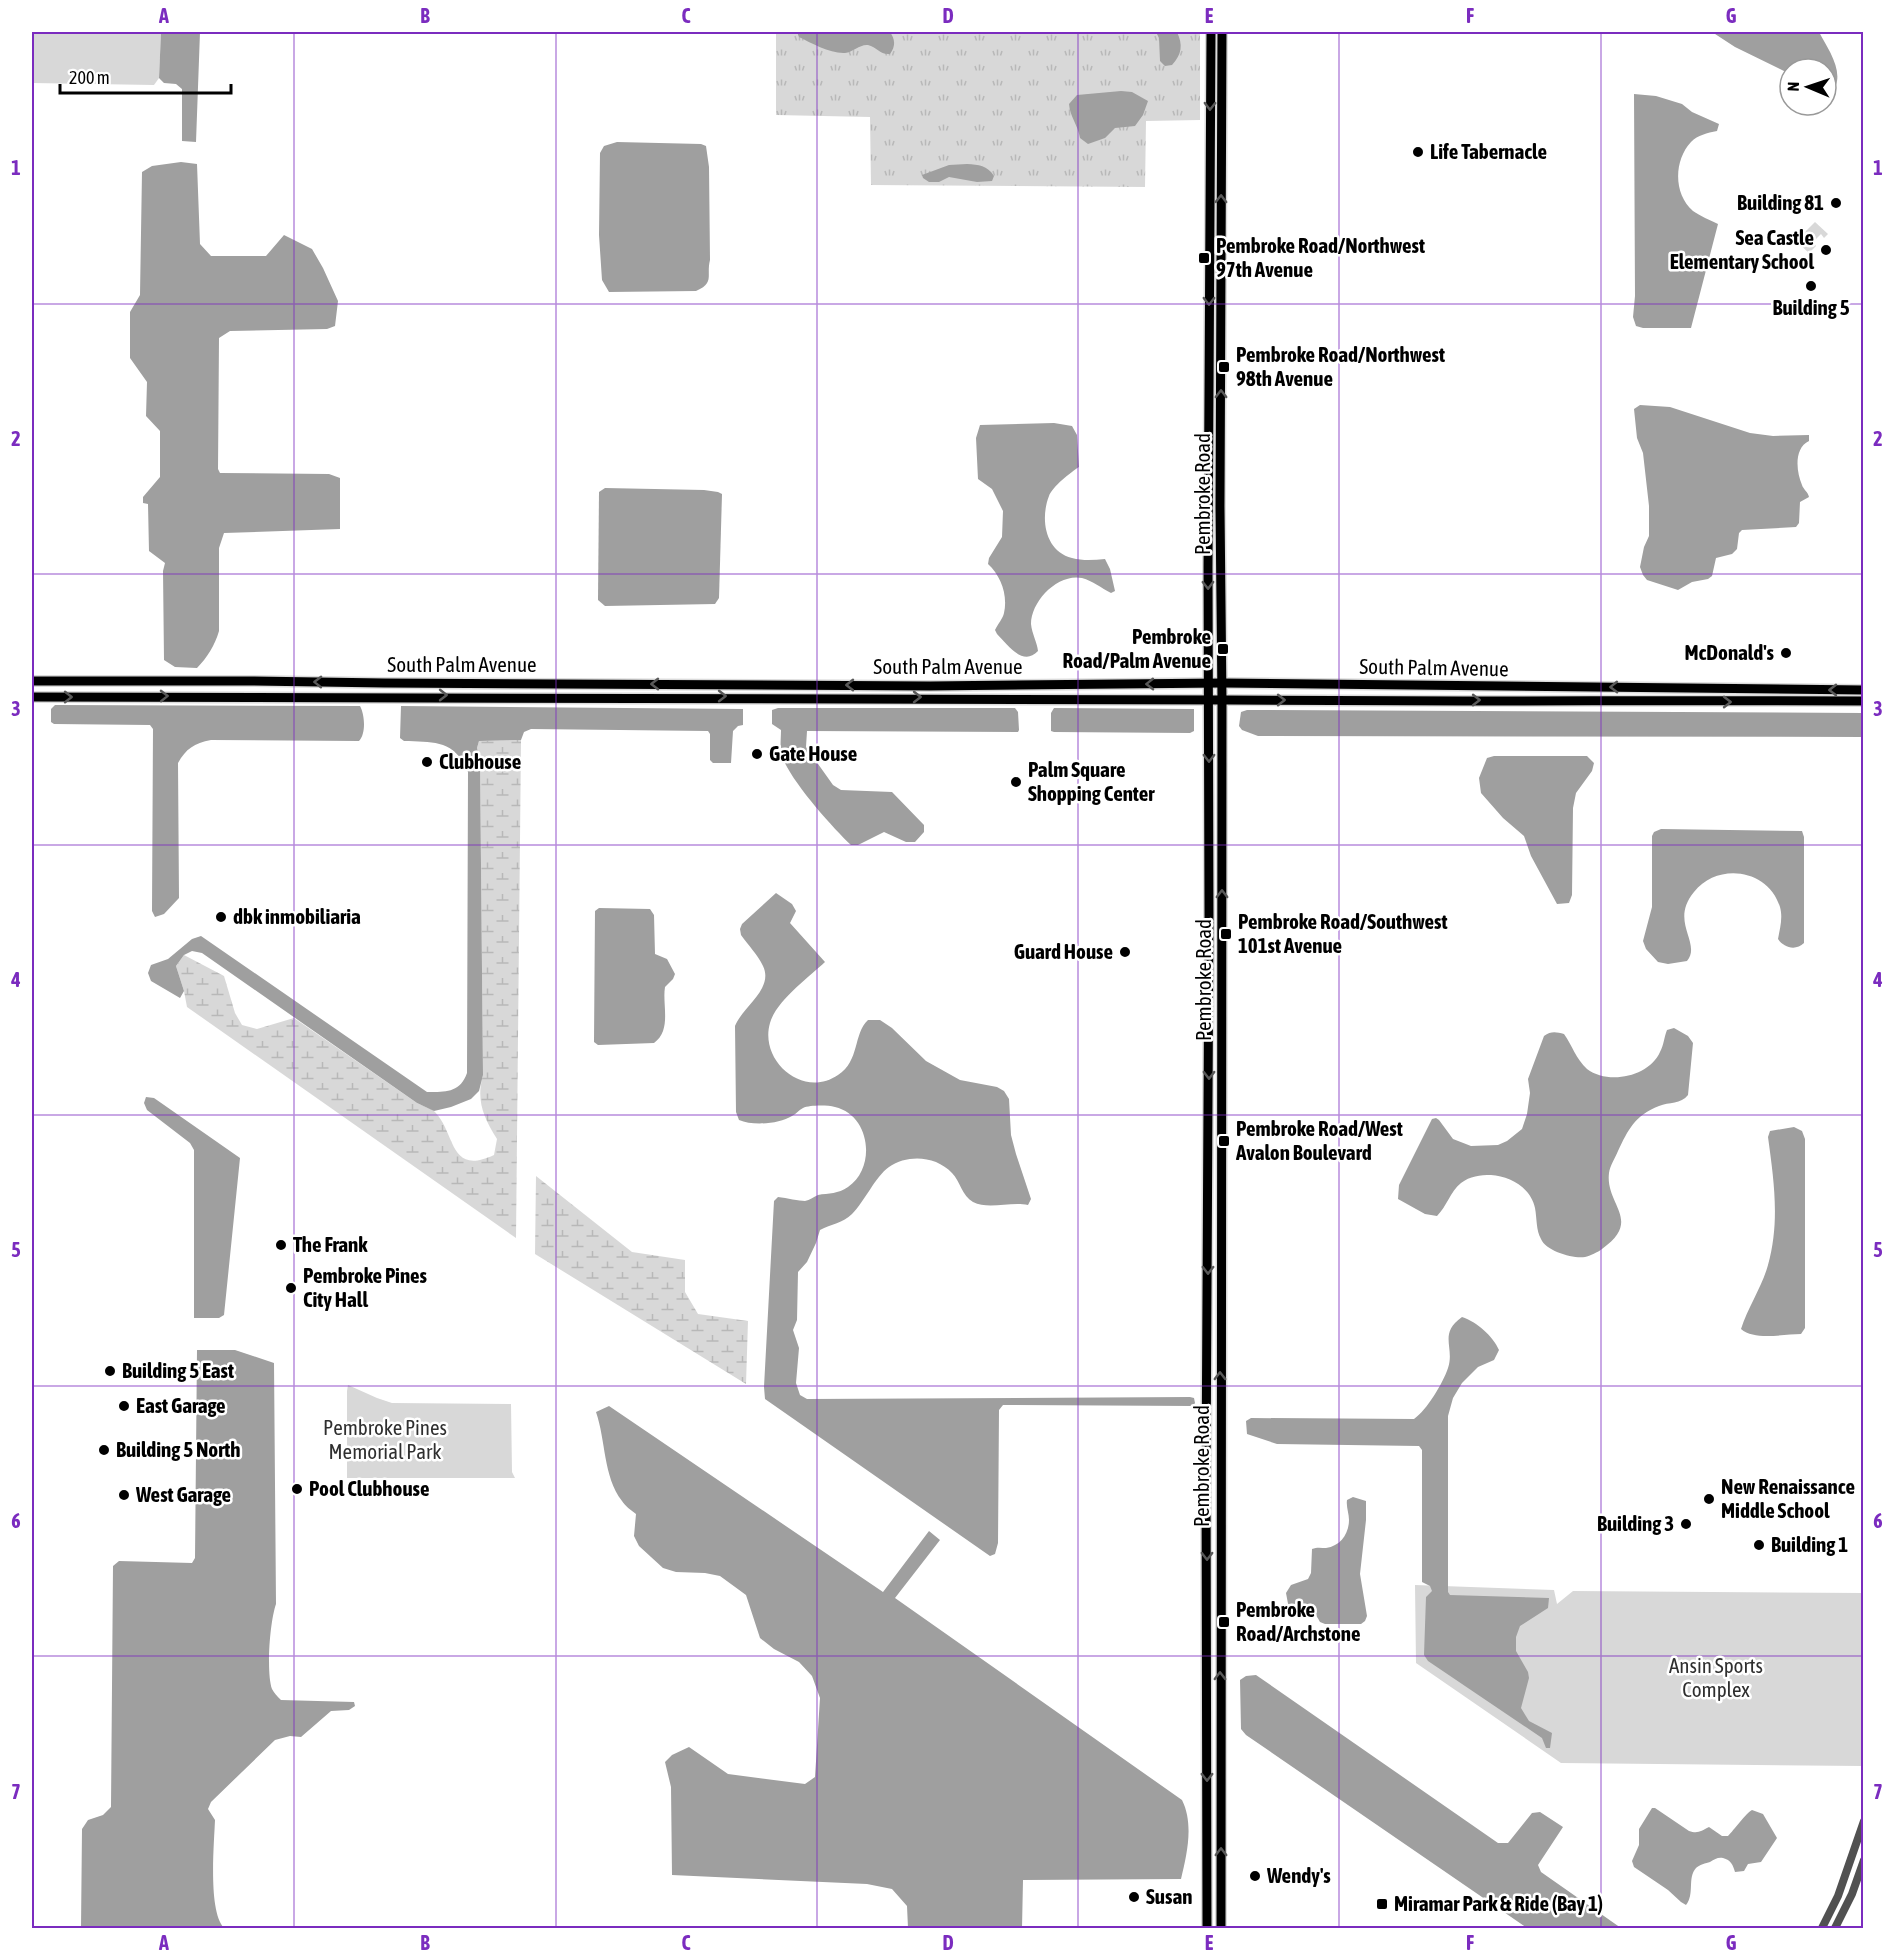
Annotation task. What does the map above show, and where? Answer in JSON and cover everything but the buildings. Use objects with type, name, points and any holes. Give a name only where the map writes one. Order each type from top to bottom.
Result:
[{"type":"main road","name":"Pembroke Road","points":[[1207,1929],[1210,32]]},
{"type":"main road","name":"Pembroke Road","points":[[1221,1929],[1222,32]]},
{"type":"main road","name":"South Palm Avenue","points":[[32,681],[930,686],[1222,683],[1863,690]]},
{"type":"main road","name":"South Palm Avenue","points":[[32,697],[384,694],[1222,700],[1863,701]]},
{"type":"main road","points":[[1207,1718],[1220,1719]]},
{"type":"main road","points":[[1207,1910],[1221,1911]]},
{"type":"street","points":[[1822,1929],[1838,1896],[1863,1821]]},
{"type":"street","points":[[1835,1929],[1863,1860]]},
{"type":"green space","points":[[32,32],[161,32],[159,78],[154,85],[32,83]]},
{"type":"green space","points":[[776,32],[1200,32],[1200,120],[1146,121],[1145,187],[871,185],[870,117],[776,115]]},
{"type":"green space","points":[[1815,222],[1828,234],[1824,238],[1821,234],[1813,242],[1816,246],[1809,253],[1796,241]]},
{"type":"green space","points":[[521,740],[516,1238],[187,1007],[176,966],[184,955],[224,976],[235,1013],[242,1025],[257,1029],[294,1018],[417,1103],[433,1111],[442,1121],[461,1156],[469,1160],[479,1160],[494,1155],[497,1139],[482,1108],[480,1092],[483,1075],[480,759],[477,748],[479,741]]},
{"type":"green space","points":[[536,1176],[632,1252],[685,1260],[685,1292],[698,1314],[748,1321],[746,1384],[535,1254]]},
{"type":"green space","name":"Pembroke Pines Memorial Park","points":[[348,1385],[392,1403],[511,1404],[512,1472],[515,1478],[347,1478]]},
{"type":"green space","name":"Ansin Sports Complex","points":[[1415,1585],[1554,1590],[1557,1604],[1573,1591],[1863,1593],[1863,1766],[1561,1763],[1416,1663]]},
{"type":"shaded area","points":[[161,32],[200,32],[196,142],[182,141],[182,89],[176,84],[164,83],[159,78]]},
{"type":"shaded area","points":[[797,32],[890,32],[894,45],[890,54],[868,45],[839,53],[799,37]]},
{"type":"shaded area","points":[[1156,32],[1177,32],[1180,49],[1172,65],[1165,66],[1160,61],[1159,38]]},
{"type":"shaded area","points":[[1712,32],[1819,32],[1832,57],[1778,57],[1778,68],[1735,47]]},
{"type":"shaded area","points":[[1132,92],[1148,101],[1143,115],[1135,126],[1115,128],[1105,138],[1088,144],[1080,138],[1069,104],[1077,95]]},
{"type":"shaded area","points":[[1634,94],[1656,96],[1682,104],[1692,112],[1719,124],[1717,131],[1700,136],[1691,142],[1685,149],[1679,167],[1679,186],[1686,204],[1696,213],[1718,224],[1691,328],[1643,328],[1636,326],[1633,317],[1635,296]]},
{"type":"shaded area","points":[[617,142],[706,146],[709,167],[710,260],[708,282],[702,288],[696,291],[609,292],[602,280],[599,235],[600,153],[604,146]]},
{"type":"shaded area","points":[[181,162],[197,164],[200,244],[211,256],[266,256],[284,235],[312,249],[338,301],[335,326],[327,329],[230,331],[219,338],[218,469],[220,473],[329,474],[340,478],[340,529],[224,533],[219,548],[219,631],[210,651],[197,668],[175,667],[164,660],[163,571],[165,563],[149,551],[148,504],[143,503],[143,497],[160,477],[160,431],[146,416],[147,382],[130,358],[130,312],[140,295],[142,172],[152,166]]},
{"type":"shaded area","points":[[949,165],[979,165],[989,170],[994,176],[992,181],[977,182],[949,177],[939,182],[929,182],[922,175]]},
{"type":"shaded area","points":[[1640,405],[1670,407],[1750,433],[1773,436],[1809,435],[1809,441],[1804,444],[1799,454],[1798,467],[1800,479],[1809,497],[1800,502],[1799,523],[1796,527],[1742,530],[1739,533],[1737,549],[1732,554],[1716,558],[1712,576],[1692,582],[1678,590],[1647,580],[1640,567],[1649,536],[1649,506],[1643,453],[1637,438],[1634,409]]},
{"type":"shaded area","points":[[1054,423],[1072,426],[1077,435],[1079,467],[1058,484],[1049,496],[1045,514],[1047,533],[1056,549],[1063,554],[1080,560],[1105,559],[1115,591],[1111,593],[1082,578],[1064,580],[1055,584],[1041,598],[1032,615],[1032,631],[1038,651],[1027,657],[1016,653],[995,630],[1003,615],[1005,599],[1000,580],[988,564],[989,558],[1002,537],[1003,511],[992,489],[978,479],[976,438],[980,425]]},
{"type":"shaded area","points":[[605,488],[704,490],[722,494],[719,598],[715,604],[605,606],[598,600],[599,492]]},
{"type":"shaded area","points":[[55,705],[360,706],[364,729],[359,741],[211,740],[187,750],[178,763],[179,898],[164,914],[155,917],[152,911],[153,729],[150,725],[54,724],[51,722],[51,709]]},
{"type":"shaded area","points":[[401,706],[743,709],[743,725],[733,731],[731,763],[713,763],[710,760],[708,731],[531,729],[524,732],[521,740],[479,741],[477,748],[480,759],[483,1075],[479,1091],[471,1099],[434,1111],[417,1103],[202,953],[192,951],[184,955],[176,966],[184,991],[180,998],[151,981],[148,973],[151,965],[168,959],[192,939],[201,936],[427,1092],[451,1090],[464,1080],[467,1073],[468,772],[457,754],[450,748],[434,743],[404,741],[400,738]]},
{"type":"shaded area","points":[[778,708],[1015,708],[1018,712],[1019,730],[1018,732],[807,731],[806,747],[833,785],[841,790],[892,792],[924,825],[924,832],[915,842],[906,842],[884,832],[858,845],[851,845],[811,801],[785,763],[781,753],[781,730],[772,724],[772,710]]},
{"type":"shaded area","points":[[1054,708],[1194,709],[1194,731],[1190,733],[1054,732],[1051,731],[1051,713]]},
{"type":"shaded area","points":[[1247,710],[1863,713],[1864,737],[1258,736],[1242,730],[1239,726],[1241,712]]},
{"type":"shaded area","points":[[1494,756],[1587,756],[1594,763],[1592,771],[1576,793],[1573,808],[1572,895],[1569,903],[1557,904],[1531,856],[1524,836],[1503,818],[1481,793],[1479,778],[1487,758]]},
{"type":"shaded area","points":[[1661,829],[1802,831],[1804,837],[1804,943],[1797,947],[1790,947],[1783,945],[1778,939],[1780,907],[1774,894],[1765,884],[1742,874],[1729,874],[1716,876],[1704,882],[1687,903],[1684,913],[1691,954],[1687,961],[1668,964],[1658,962],[1646,949],[1643,941],[1652,907],[1652,836],[1654,832]]},
{"type":"shaded area","points":[[776,893],[792,904],[796,911],[790,923],[825,962],[794,990],[773,1015],[768,1037],[771,1051],[777,1062],[798,1079],[811,1082],[825,1081],[838,1075],[850,1062],[863,1026],[868,1020],[880,1020],[892,1028],[926,1061],[960,1080],[997,1087],[1004,1091],[1009,1099],[1011,1135],[1031,1199],[1028,1205],[986,1205],[973,1202],[952,1173],[930,1160],[905,1160],[884,1171],[852,1214],[820,1230],[807,1262],[798,1272],[797,1320],[793,1330],[799,1348],[796,1383],[800,1395],[807,1399],[1194,1398],[1193,1406],[1003,1405],[999,1410],[998,1543],[995,1554],[990,1556],[765,1399],[774,1201],[778,1197],[805,1201],[848,1187],[857,1178],[866,1155],[866,1142],[856,1120],[847,1112],[835,1107],[806,1107],[787,1119],[766,1123],[739,1120],[736,1112],[735,1026],[761,990],[765,974],[761,962],[741,935],[740,929],[742,924]]},
{"type":"shaded area","points":[[599,908],[650,909],[654,915],[655,954],[667,959],[675,974],[665,987],[665,1024],[660,1038],[654,1043],[598,1045],[594,1042],[595,911]]},
{"type":"shaded area","points":[[1674,1028],[1688,1036],[1693,1043],[1688,1095],[1682,1100],[1659,1106],[1644,1114],[1625,1136],[1609,1173],[1609,1184],[1621,1221],[1620,1229],[1614,1239],[1600,1250],[1589,1256],[1580,1257],[1560,1253],[1548,1247],[1539,1236],[1535,1208],[1529,1195],[1519,1184],[1498,1176],[1472,1177],[1464,1181],[1457,1187],[1437,1216],[1425,1214],[1398,1199],[1399,1185],[1432,1119],[1439,1120],[1453,1139],[1471,1146],[1498,1145],[1522,1129],[1530,1093],[1528,1079],[1544,1036],[1547,1034],[1554,1032],[1564,1034],[1587,1069],[1606,1077],[1616,1077],[1638,1073],[1655,1061],[1667,1030]]},
{"type":"shaded area","points":[[146,1097],[154,1098],[240,1158],[224,1315],[219,1318],[194,1318],[194,1150],[190,1143],[147,1110],[144,1103]]},
{"type":"shaded area","points":[[1794,1127],[1802,1131],[1805,1139],[1805,1328],[1801,1334],[1754,1335],[1741,1329],[1759,1289],[1772,1249],[1775,1201],[1768,1137],[1770,1131]]},
{"type":"shaded area","points":[[1462,1317],[1484,1330],[1499,1350],[1494,1360],[1478,1367],[1462,1383],[1453,1398],[1448,1416],[1448,1592],[1450,1595],[1549,1598],[1548,1608],[1520,1626],[1516,1637],[1516,1651],[1529,1678],[1521,1708],[1529,1721],[1552,1733],[1550,1748],[1546,1748],[1542,1738],[1428,1661],[1424,1655],[1426,1597],[1432,1591],[1430,1586],[1422,1582],[1422,1450],[1419,1446],[1277,1444],[1247,1434],[1246,1421],[1251,1418],[1414,1419],[1429,1403],[1442,1381],[1450,1360],[1449,1335],[1455,1323]]},
{"type":"shaded area","points":[[197,1350],[235,1350],[274,1363],[276,1604],[270,1646],[269,1671],[272,1689],[281,1700],[354,1702],[355,1706],[349,1710],[331,1711],[301,1737],[290,1736],[275,1740],[211,1802],[208,1809],[215,1820],[214,1893],[219,1920],[224,1928],[81,1928],[82,1829],[88,1820],[103,1815],[111,1807],[113,1566],[119,1561],[192,1563],[195,1558]]},
{"type":"shaded area","points":[[609,1406],[883,1592],[929,1531],[940,1540],[895,1598],[1182,1800],[1189,1829],[1181,1879],[1023,1880],[1022,1928],[908,1928],[907,1906],[892,1889],[867,1884],[672,1875],[671,1787],[665,1762],[672,1755],[689,1747],[728,1774],[805,1784],[815,1777],[820,1698],[812,1676],[799,1662],[774,1649],[760,1638],[746,1595],[720,1576],[676,1572],[663,1568],[639,1546],[634,1536],[636,1514],[625,1505],[616,1491],[608,1470],[596,1412]]},
{"type":"shaded area","points":[[1353,1497],[1366,1501],[1360,1574],[1367,1616],[1361,1624],[1325,1624],[1310,1611],[1289,1609],[1286,1593],[1291,1585],[1308,1579],[1311,1573],[1312,1549],[1336,1545],[1346,1534],[1349,1525],[1347,1500]]},
{"type":"shaded area","points":[[1256,1675],[1498,1843],[1508,1843],[1532,1813],[1540,1812],[1563,1827],[1538,1865],[1541,1872],[1621,1928],[1527,1928],[1246,1735],[1241,1729],[1240,1680],[1246,1676]]},
{"type":"shaded area","points":[[1652,1808],[1689,1831],[1702,1831],[1709,1827],[1722,1836],[1728,1836],[1752,1810],[1763,1814],[1777,1838],[1761,1862],[1748,1864],[1744,1871],[1735,1872],[1730,1861],[1721,1858],[1697,1867],[1693,1872],[1689,1901],[1686,1905],[1634,1867],[1632,1861],[1639,1845],[1639,1829]]},
{"type":"place","name":"Life Tabernacle","points":[[1418,152]]},
{"type":"place","name":"Building 81","points":[[1836,203]]},
{"type":"place","name":"Sea Castle Elementary School","points":[[1826,250]]},
{"type":"place","name":"Pembroke Road/Northwest 97th Avenue","points":[[1204,258]]},
{"type":"place","name":"Building 5","points":[[1811,286]]},
{"type":"place","name":"Pembroke Road/Northwest 98th Avenue","points":[[1224,367]]},
{"type":"place","name":"Pembroke Road/Palm Avenue","points":[[1223,649]]},
{"type":"place","name":"McDonald's","points":[[1786,653]]},
{"type":"place","name":"Gate House","points":[[757,754]]},
{"type":"place","name":"Clubhouse","points":[[427,762]]},
{"type":"place","name":"Palm Square Shopping Center","points":[[1016,782]]},
{"type":"place","name":"dbk inmobiliaria","points":[[221,917]]},
{"type":"place","name":"Pembroke Road/Southwest 101st Avenue","points":[[1226,934]]},
{"type":"place","name":"Guard House","points":[[1125,952]]},
{"type":"place","name":"Pembroke Road/West Avalon Boulevard","points":[[1224,1141]]},
{"type":"place","name":"The Frank","points":[[281,1245]]},
{"type":"place","name":"Pembroke Pines City Hall","points":[[291,1288]]},
{"type":"place","name":"Building 5 East","points":[[110,1371]]},
{"type":"place","name":"East Garage","points":[[124,1406]]},
{"type":"place","name":"Building 5 North","points":[[104,1450]]},
{"type":"place","name":"Pool Clubhouse","points":[[297,1489]]},
{"type":"place","name":"West Garage","points":[[124,1495]]},
{"type":"place","name":"New Renaissance Middle School","points":[[1709,1499]]},
{"type":"place","name":"Building 3","points":[[1686,1524]]},
{"type":"place","name":"Building 1","points":[[1759,1545]]},
{"type":"place","name":"Pembroke Road/Archstone","points":[[1224,1622]]},
{"type":"place","name":"Wendy's","points":[[1255,1876]]},
{"type":"place","name":"Susan","points":[[1134,1897]]},
{"type":"place","name":"Miramar Park & Ride (Bay 1)","points":[[1382,1904]]}]
